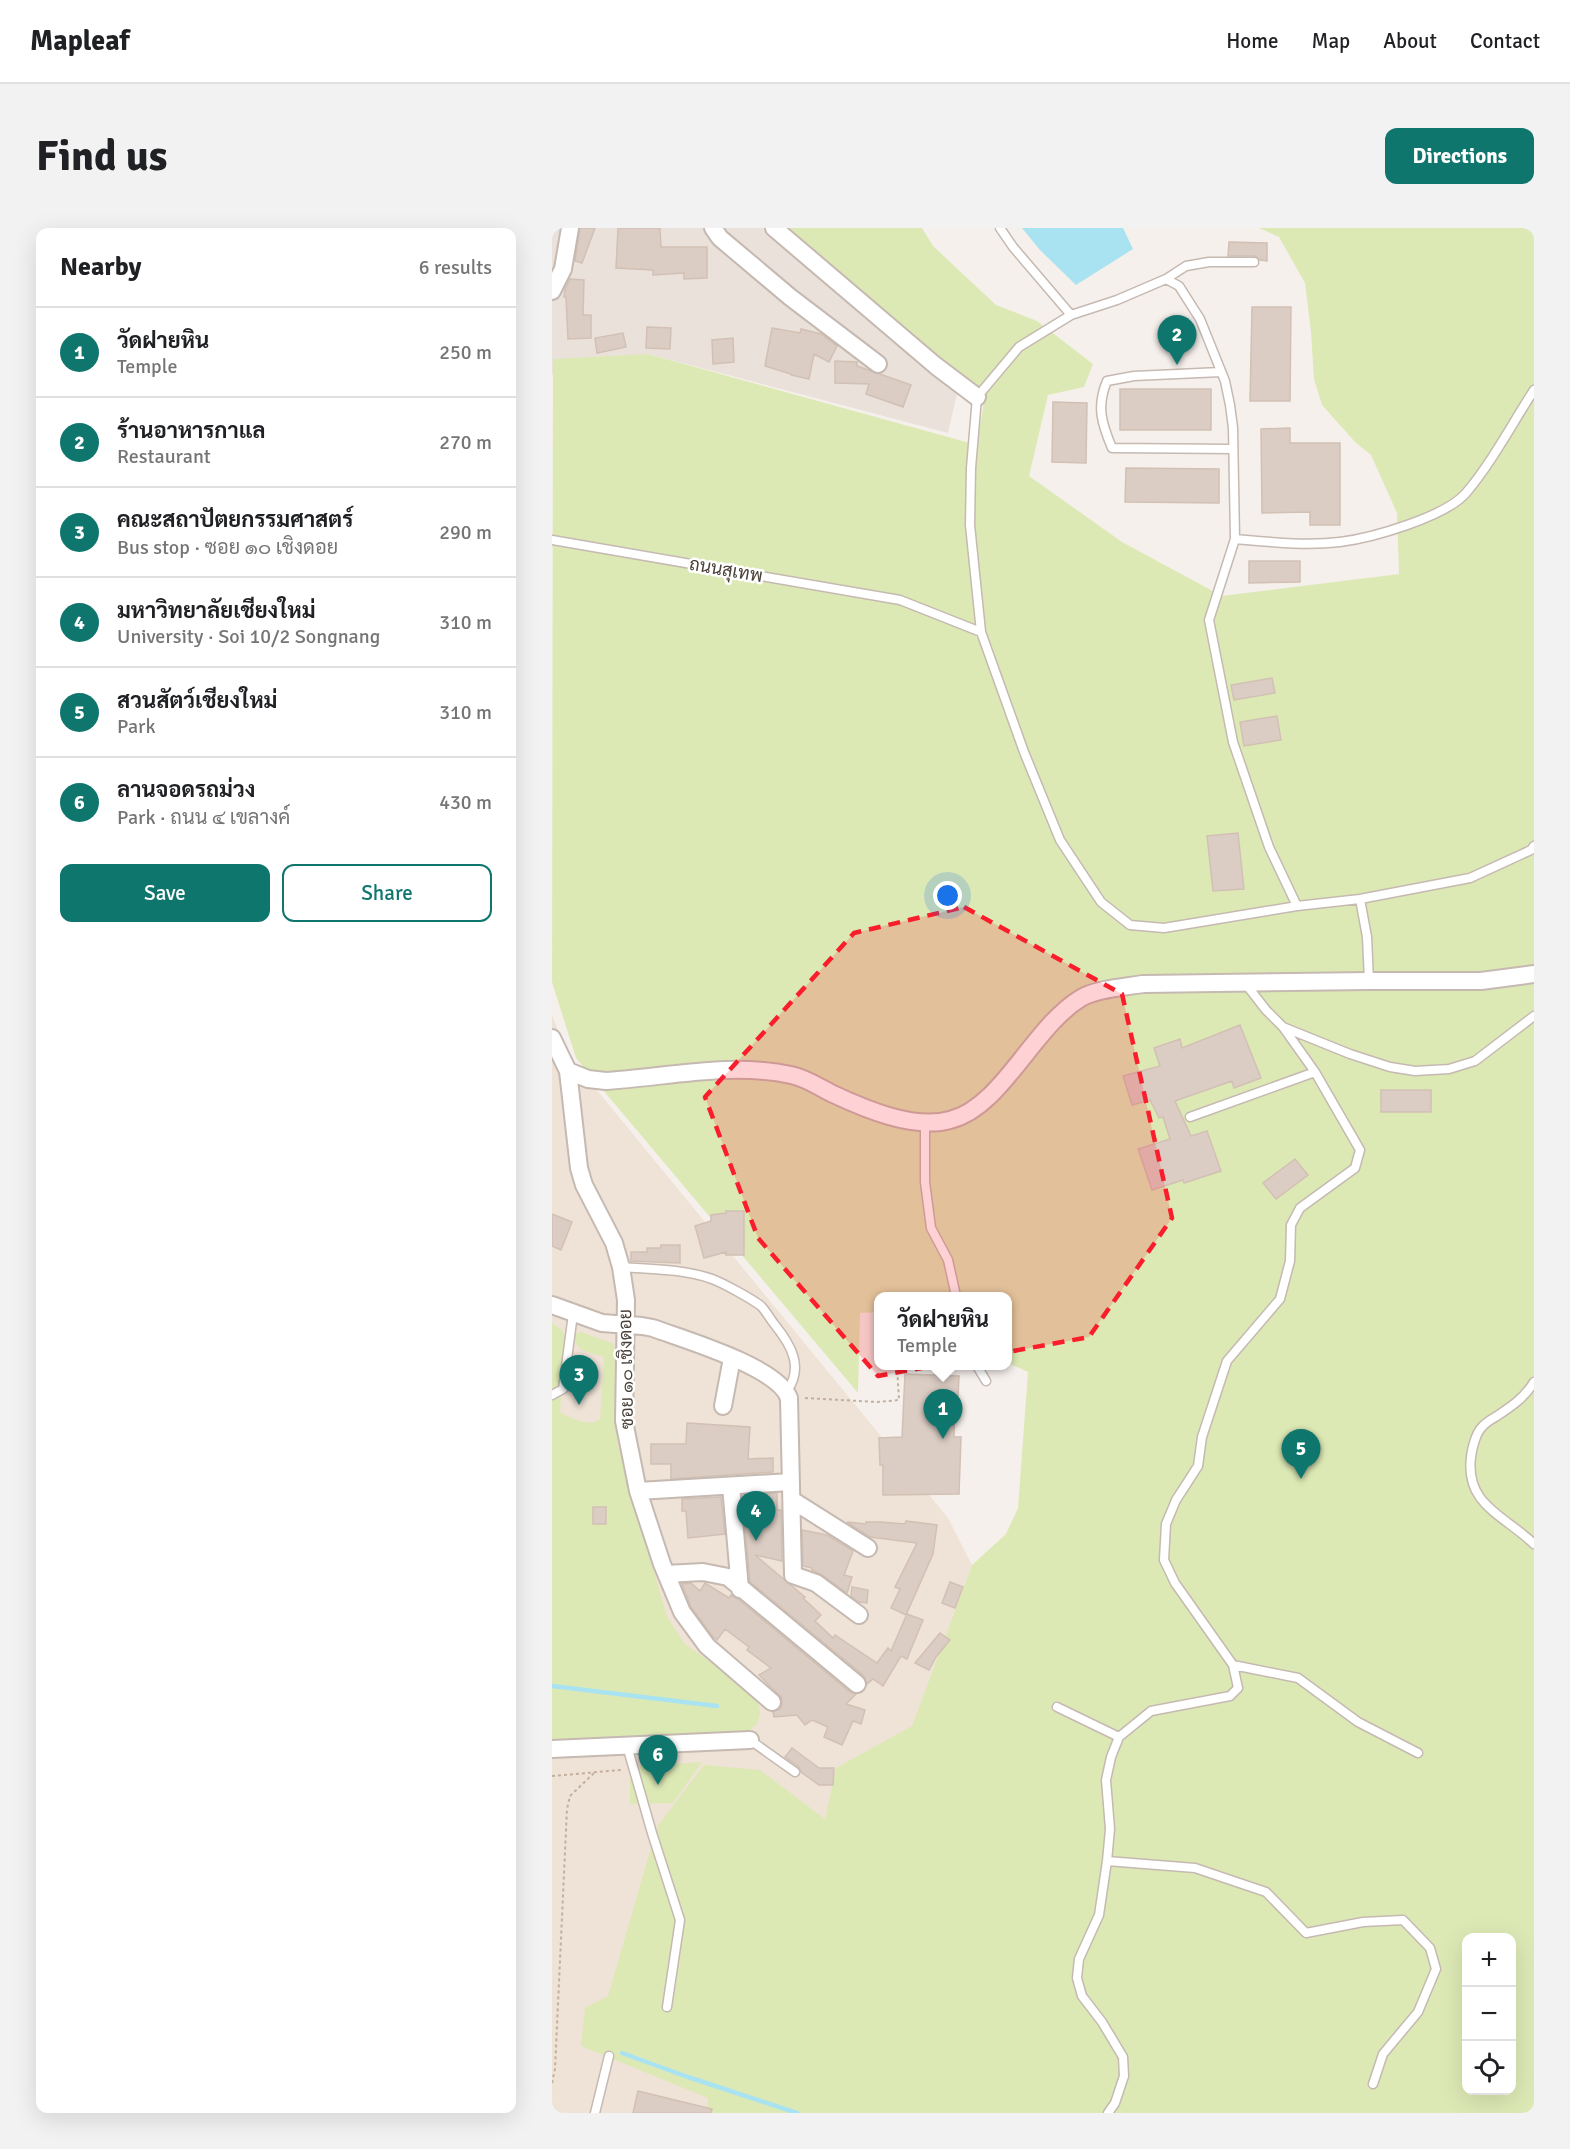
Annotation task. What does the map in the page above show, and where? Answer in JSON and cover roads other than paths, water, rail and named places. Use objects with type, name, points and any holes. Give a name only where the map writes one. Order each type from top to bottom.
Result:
[{"type":"street","points":[[552,291],[563,269],[570,228]]},
{"type":"street","points":[[713,228],[720,238],[790,297],[878,364]]},
{"type":"street","points":[[774,228],[936,366],[977,397]]},
{"type":"street","points":[[568,1071],[588,1079],[606,1081],[736,1070],[762,1070],[794,1075],[887,1116],[925,1122],[948,1121],[966,1115],[983,1103],[1029,1048],[1060,1015],[1082,997],[1143,984],[1481,981],[1534,974]]},
{"type":"street","name":"ซอย ๑๐ เชิงดอย","points":[[552,1038],[568,1071],[579,1168],[584,1185],[614,1243],[621,1267],[626,1300],[624,1421],[638,1491],[666,1574],[682,1612],[707,1646],[772,1702]]},
{"type":"street","points":[[552,1305],[602,1323],[653,1328],[762,1370],[778,1382],[788,1394],[794,1575],[816,1583],[859,1615]]},
{"type":"street","points":[[723,1406],[732,1358]]},
{"type":"street","points":[[638,1491],[790,1482]]},
{"type":"street","points":[[731,1486],[740,1589]]},
{"type":"street","points":[[792,1500],[868,1548]]},
{"type":"street","points":[[666,1574],[703,1572],[728,1577],[857,1684]]},
{"type":"street","points":[[552,1749],[750,1740]]},
{"type":"lane","points":[[1000,228],[1013,247],[1071,315]]},
{"type":"lane","points":[[1254,262],[1209,262],[1186,266],[1166,279],[1117,300],[1071,315],[1019,347],[977,397],[971,468],[970,525],[981,632],[1024,752],[1060,840],[1101,902],[1130,925],[1164,928],[1297,906],[1360,899],[1470,879],[1531,850],[1534,846]]},
{"type":"lane","points":[[1166,279],[1179,286],[1200,319],[1221,372],[1230,405],[1235,539],[1209,620],[1233,742],[1269,847],[1297,906]]},
{"type":"lane","points":[[1221,372],[1134,376],[1107,381],[1100,397],[1102,425],[1112,448],[1233,449]]},
{"type":"lane","points":[[1235,539],[1288,544],[1341,542],[1432,516],[1464,495],[1534,390]]},
{"type":"lane","name":"ถนนสุเทพ","points":[[552,540],[900,600],[981,632]]},
{"type":"lane","points":[[1360,899],[1367,937],[1369,981]]},
{"type":"lane","points":[[1108,2113],[1115,2103],[1125,2076],[1123,2057],[1102,2022],[1082,1996],[1077,1977],[1079,1959],[1099,1915],[1110,1829],[1106,1780],[1111,1757],[1119,1737],[1151,1711],[1230,1696],[1238,1689],[1233,1665],[1174,1583],[1164,1560],[1166,1524],[1176,1500],[1198,1466],[1202,1437],[1227,1361],[1280,1299],[1290,1261],[1291,1225],[1300,1208],[1354,1168],[1360,1150],[1315,1071],[1283,1027],[1245,983]]},
{"type":"lane","points":[[1283,1027],[1350,1054],[1390,1067],[1415,1071],[1449,1069],[1475,1061],[1534,1016]]},
{"type":"lane","points":[[1190,1117],[1315,1071]]},
{"type":"lane","points":[[925,1122],[925,1182],[931,1228],[948,1260],[955,1292]]},
{"type":"lane","points":[[621,1267],[677,1271],[713,1279],[761,1307],[787,1341],[793,1355],[794,1381],[788,1394]]},
{"type":"lane","points":[[552,1395],[563,1389],[573,1314]]},
{"type":"lane","points":[[980,1370],[986,1382]]},
{"type":"lane","points":[[1534,1382],[1525,1396],[1481,1427],[1472,1449],[1469,1473],[1474,1489],[1484,1505],[1534,1544]]},
{"type":"lane","points":[[1233,1665],[1298,1678],[1358,1722],[1418,1753]]},
{"type":"lane","points":[[1057,1707],[1119,1737]]},
{"type":"lane","points":[[750,1740],[795,1772]]},
{"type":"lane","points":[[627,1746],[680,1920],[667,2007]]},
{"type":"lane","points":[[1107,1861],[1195,1868],[1266,1892],[1306,1933],[1362,1922],[1403,1920],[1430,1948],[1436,1969],[1418,2012],[1383,2054],[1373,2084]]},
{"type":"lane","points":[[595,2113],[609,2056]]},
{"type":"water","points":[[1022,228],[1123,228],[1133,249],[1076,285],[1040,250]]},
{"type":"waterway","points":[[552,1686],[717,1706]]},
{"type":"waterway","points":[[622,2053],[797,2113]]},
{"type":"place","name":"ร้านอาหารกาแล","points":[[1177,365]]},
{"type":"place","name":"คณะสถาปัตยกรรมศาสตร์","points":[[579,1405]]},
{"type":"place","name":"วัดฝายหิน","points":[[943,1439]]},
{"type":"place","name":"สวนสัตว์เชียงใหม่","points":[[1301,1479]]},
{"type":"place","name":"มหาวิทยาลัยเชียงใหม่","points":[[756,1541]]},
{"type":"place","name":"ลานจอดรถม่วง","points":[[658,1785]]}]
